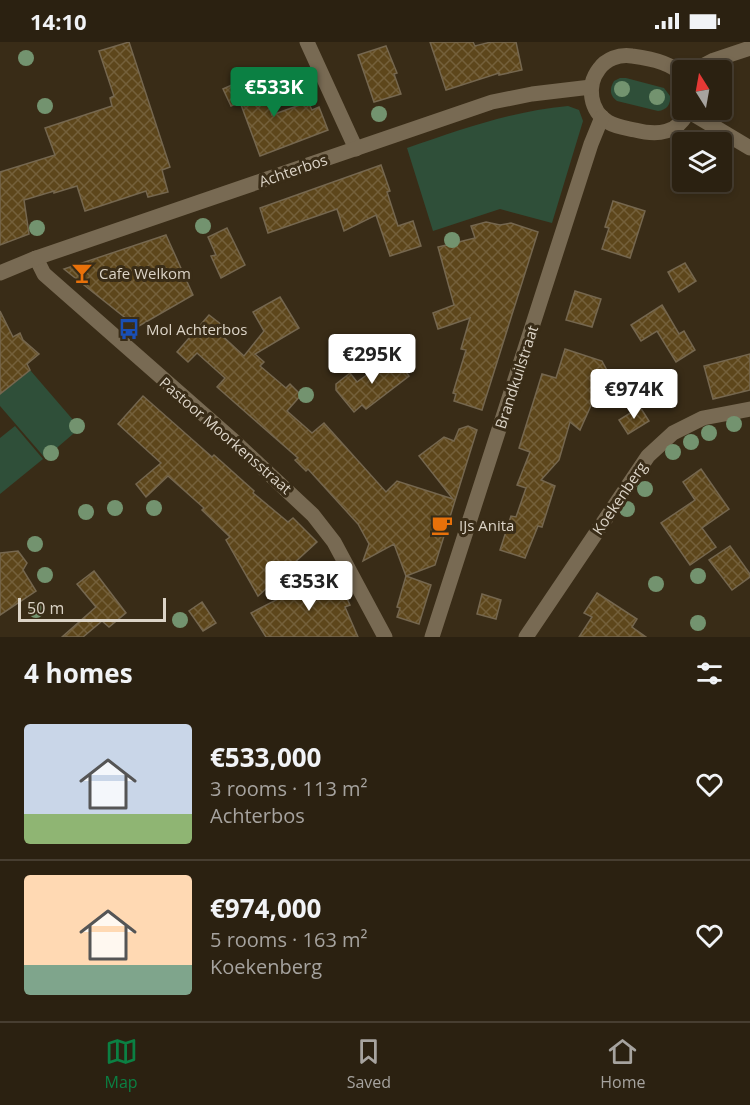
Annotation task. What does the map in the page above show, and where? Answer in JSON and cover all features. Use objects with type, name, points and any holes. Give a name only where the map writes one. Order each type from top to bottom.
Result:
[{"type":"street","points":[[307,42],[356,149]]},
{"type":"street","points":[[714,60],[750,48]]},
{"type":"street","points":[[672,67],[629,49],[603,64],[593,78],[591,87],[593,104],[602,117],[617,126],[656,134],[672,130],[682,120]]},
{"type":"street","name":"Achterbos","points":[[0,273],[36,258],[492,102],[532,94],[591,87]]},
{"type":"street","name":"Brandkuilstraat","points":[[432,637],[602,117]]},
{"type":"street","points":[[705,120],[750,148]]},
{"type":"street","name":"Pastoor Moorkensstraat","points":[[36,258],[44,274],[278,480],[313,515],[334,542],[385,637]]},
{"type":"street","name":"Koekenberg","points":[[526,637],[648,456],[673,433],[703,418],[750,409]]},
{"type":"green space","points":[[620,78],[664,88],[670,96],[669,104],[658,111],[617,101],[611,90],[614,81]]},
{"type":"green space","points":[[568,106],[579,110],[583,121],[552,223],[500,209],[433,231],[407,148],[506,117]]},
{"type":"green space","points":[[30,370],[80,428],[45,458],[0,406],[0,394]]},
{"type":"green space","points":[[15,426],[43,459],[0,494],[0,438]]},
{"type":"building","points":[[129,42],[170,167],[162,170],[168,192],[148,197],[146,191],[85,211],[77,186],[24,200],[29,234],[0,245],[0,172],[55,155],[45,128],[112,106],[110,98],[114,96],[99,51]]},
{"type":"building","points":[[430,42],[473,42],[475,46],[491,42],[516,42],[522,70],[499,75],[499,73],[446,90]]},
{"type":"building","points":[[386,46],[397,73],[394,74],[401,94],[374,102],[358,55]]},
{"type":"building","points":[[257,74],[272,115],[308,102],[312,110],[319,107],[328,130],[260,156],[240,102],[231,106],[223,89]]},
{"type":"building","points":[[381,165],[398,226],[413,221],[421,246],[390,256],[376,215],[344,231],[337,209],[268,233],[260,208]]},
{"type":"building","points":[[613,201],[645,211],[630,258],[602,249],[609,228],[605,227]]},
{"type":"building","points":[[486,222],[500,225],[511,223],[538,232],[482,410],[454,401],[456,394],[453,393],[466,350],[461,349],[470,318],[438,329],[433,313],[454,305],[438,247],[475,238],[471,226]]},
{"type":"building","points":[[227,228],[245,265],[221,278],[211,256],[216,255],[208,237]]},
{"type":"building","points":[[166,235],[193,295],[137,327],[64,269]]},
{"type":"building","points":[[685,263],[696,281],[679,292],[668,272]]},
{"type":"building","points":[[575,291],[601,299],[592,327],[566,320]]},
{"type":"building","points":[[280,297],[299,328],[255,354],[264,362],[260,366],[286,388],[290,384],[301,395],[287,411],[312,433],[324,423],[386,492],[397,481],[453,499],[419,456],[444,437],[454,441],[459,429],[468,426],[477,430],[435,565],[406,576],[394,544],[363,561],[369,544],[358,524],[308,469],[306,471],[295,460],[298,458],[217,387],[225,378],[197,353],[188,362],[177,352],[209,315],[222,325],[217,331],[244,356],[264,331],[253,312]]},
{"type":"building","points":[[662,305],[679,334],[684,331],[695,350],[676,362],[657,331],[641,341],[631,325]]},
{"type":"building","points":[[0,311],[13,337],[20,333],[23,340],[39,354],[27,364],[30,370],[0,394]]},
{"type":"building","points":[[565,349],[602,361],[610,376],[602,381],[580,430],[570,422],[559,460],[541,480],[555,486],[542,527],[538,526],[525,558],[500,550],[511,516],[516,517],[526,488],[517,485],[530,452],[519,448],[542,374],[556,378]]},
{"type":"building","points":[[750,354],[750,390],[713,399],[704,366]]},
{"type":"building","points":[[394,355],[409,376],[366,409],[362,405],[354,412],[336,390],[336,384],[350,373],[357,382]]},
{"type":"building","points":[[143,396],[212,457],[214,455],[254,491],[253,493],[288,522],[293,518],[317,542],[258,596],[226,540],[230,537],[202,510],[204,508],[168,476],[146,497],[136,484],[161,463],[118,424]]},
{"type":"building","points":[[640,407],[649,421],[628,434],[619,420]]},
{"type":"building","points":[[701,469],[729,509],[702,528],[716,547],[690,565],[661,523],[695,500],[683,482]]},
{"type":"building","points":[[730,546],[750,574],[750,577],[732,590],[709,560]]},
{"type":"building","points":[[18,551],[27,563],[23,570],[36,591],[0,615],[0,553]]},
{"type":"building","points":[[334,570],[350,605],[345,607],[358,637],[266,637],[251,613]]},
{"type":"building","points":[[94,571],[126,613],[109,627],[102,621],[83,637],[62,637],[96,607],[77,584]]},
{"type":"building","points":[[406,576],[431,585],[419,624],[397,617],[400,608],[397,607]]},
{"type":"building","points":[[597,593],[637,619],[632,627],[646,637],[579,637],[592,617],[584,613]]},
{"type":"building","points":[[482,594],[501,600],[496,619],[477,614]]},
{"type":"building","points":[[202,602],[216,623],[203,631],[189,611]]},
{"type":"place","name":"Cafe Welkom","points":[[82,273]]},
{"type":"place","name":"Mol Achterbos","points":[[129,329]]},
{"type":"place","name":"IJs Anita","points":[[442,525]]}]
